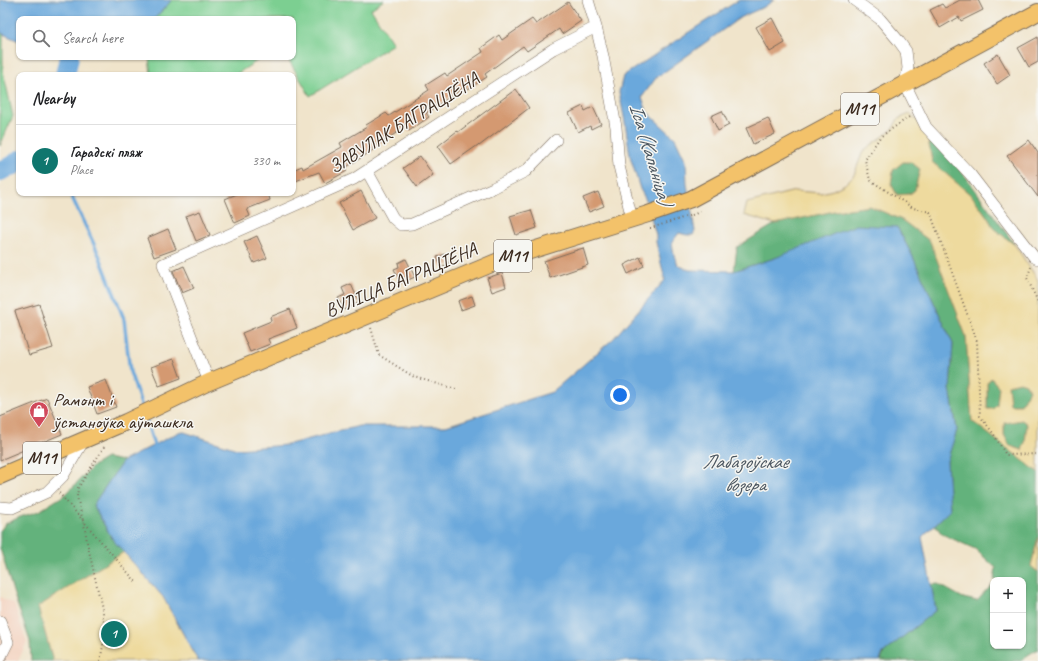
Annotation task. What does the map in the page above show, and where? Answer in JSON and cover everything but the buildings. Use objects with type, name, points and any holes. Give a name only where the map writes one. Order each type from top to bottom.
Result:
[{"type":"highway","name":"ВУЛІЦА БАГРАЦІЁНА","points":[[0,476],[126,422],[209,382],[502,260],[632,219],[650,221],[693,207],[905,84],[1038,12]]},
{"type":"street","points":[[588,0],[596,27],[616,127],[620,166],[632,219]]},
{"type":"street","points":[[854,0],[880,19],[906,51],[908,68],[905,84],[926,127],[970,174],[1037,260]]},
{"type":"street","name":"ЗАВУЛАК БАГРАЦІЁНА","points":[[209,382],[164,264],[354,179],[553,49],[596,27]]},
{"type":"street","points":[[367,171],[393,218],[402,225],[412,224],[494,188],[526,171],[556,140]]},
{"type":"street","points":[[0,507],[12,508],[47,492],[63,476],[84,440]]},
{"type":"street","points":[[0,621],[8,642],[0,658]]},
{"type":"path","points":[[918,111],[880,137],[865,160],[870,180],[913,208],[930,212],[977,341],[980,416],[993,433],[1006,455],[1038,454]]},
{"type":"path","points":[[650,221],[693,207]]},
{"type":"path","points":[[1037,260],[1027,278],[1038,302]]},
{"type":"path","points":[[370,325],[379,355],[414,377],[456,389]]},
{"type":"path","points":[[100,661],[103,646],[103,613],[77,497],[78,488],[104,445]]},
{"type":"path","points":[[57,491],[137,583]]},
{"type":"shaded area","points":[[0,597],[14,604],[27,642],[18,661],[0,661]]},
{"type":"green space","points":[[172,0],[384,0],[371,9],[393,44],[310,96],[289,60],[296,60],[296,16],[157,16]]},
{"type":"green space","points":[[0,32],[3,34],[3,71],[13,116],[0,146]]},
{"type":"green space","points":[[149,60],[258,60],[240,72],[151,72]]},
{"type":"green space","points":[[927,134],[966,177],[1015,245],[994,229],[972,196],[932,162]]},
{"type":"green space","points":[[903,162],[911,162],[920,169],[915,190],[910,194],[897,195],[891,184],[893,170]]},
{"type":"green space","points":[[870,206],[902,220],[930,241],[966,336],[972,421],[1038,472],[1038,538],[1031,566],[1038,572],[1038,650],[1028,655],[1021,661],[881,661],[884,652],[936,610],[931,585],[938,584],[963,598],[977,601],[990,587],[990,649],[1026,649],[1026,577],[994,577],[996,568],[975,549],[942,534],[935,525],[950,510],[947,461],[957,430],[950,389],[953,344],[912,255],[897,227],[775,258],[734,271],[737,247],[775,224],[834,211]]},
{"type":"green space","points":[[991,378],[999,387],[997,405],[993,409],[987,409],[987,383]]},
{"type":"green space","points":[[1020,382],[1026,384],[1029,390],[1021,405],[1010,405],[1008,385]]},
{"type":"green space","points":[[1022,420],[1027,424],[1025,444],[1022,450],[1010,446],[1004,435],[1004,423]]},
{"type":"green space","points":[[106,458],[123,461],[93,505],[113,540],[124,552],[38,607],[53,661],[31,661],[30,641],[0,548],[0,531],[5,524],[39,511],[66,494],[93,466]]},
{"type":"sand","points":[[910,114],[920,122],[927,134],[932,162],[972,196],[994,229],[1015,245],[1038,280],[1038,472],[972,421],[966,336],[930,241],[902,220],[870,206],[834,211],[775,224],[744,215],[747,203],[795,191],[821,193],[833,190],[845,184],[854,175],[863,151],[892,130],[898,119]],"holes":[[[903,162],[911,162],[920,169],[915,190],[910,194],[897,195],[891,184],[893,170]],[[991,378],[999,387],[997,405],[993,409],[987,409],[987,383]],[[1020,382],[1026,384],[1029,390],[1021,405],[1010,405],[1008,385]],[[1022,420],[1027,424],[1025,443],[1022,450],[1010,446],[1004,435],[1004,423]]]},
{"type":"sand","points":[[1038,538],[1038,572],[1031,566]]},
{"type":"sand","points":[[124,552],[163,597],[198,661],[53,661],[38,607]]},
{"type":"water","points":[[0,0],[172,0],[157,16],[16,16],[16,40],[0,32]]},
{"type":"water","name":"Лабазоўскае возера","points":[[739,0],[774,0],[764,7],[741,17],[656,78],[642,97],[647,112],[675,138],[686,161],[687,184],[695,231],[693,235],[679,233],[672,242],[674,255],[678,265],[689,270],[734,271],[775,258],[856,225],[897,227],[912,255],[953,344],[950,389],[957,430],[947,461],[950,510],[922,537],[936,610],[883,653],[880,661],[198,661],[163,597],[113,540],[93,505],[123,461],[181,431],[237,449],[286,445],[359,426],[446,426],[552,392],[613,339],[665,280],[656,242],[656,235],[646,200],[640,189],[630,156],[619,92],[623,76]]},
{"type":"waterway","points":[[66,72],[68,60]]},
{"type":"waterway","points":[[0,171],[16,163]]},
{"type":"waterway","points":[[71,196],[99,255],[124,319],[130,372],[143,410]]},
{"type":"waterway","points":[[145,417],[154,445]]},
{"type":"place","name":"Рамонт і ўстаноўка аўташкла","points":[[39,428]]},
{"type":"place","name":"Гарадскі пляж","points":[[114,634]]},
{"type":"water label","name":"Іса (Капаніца)","points":[[651,154]]}]
